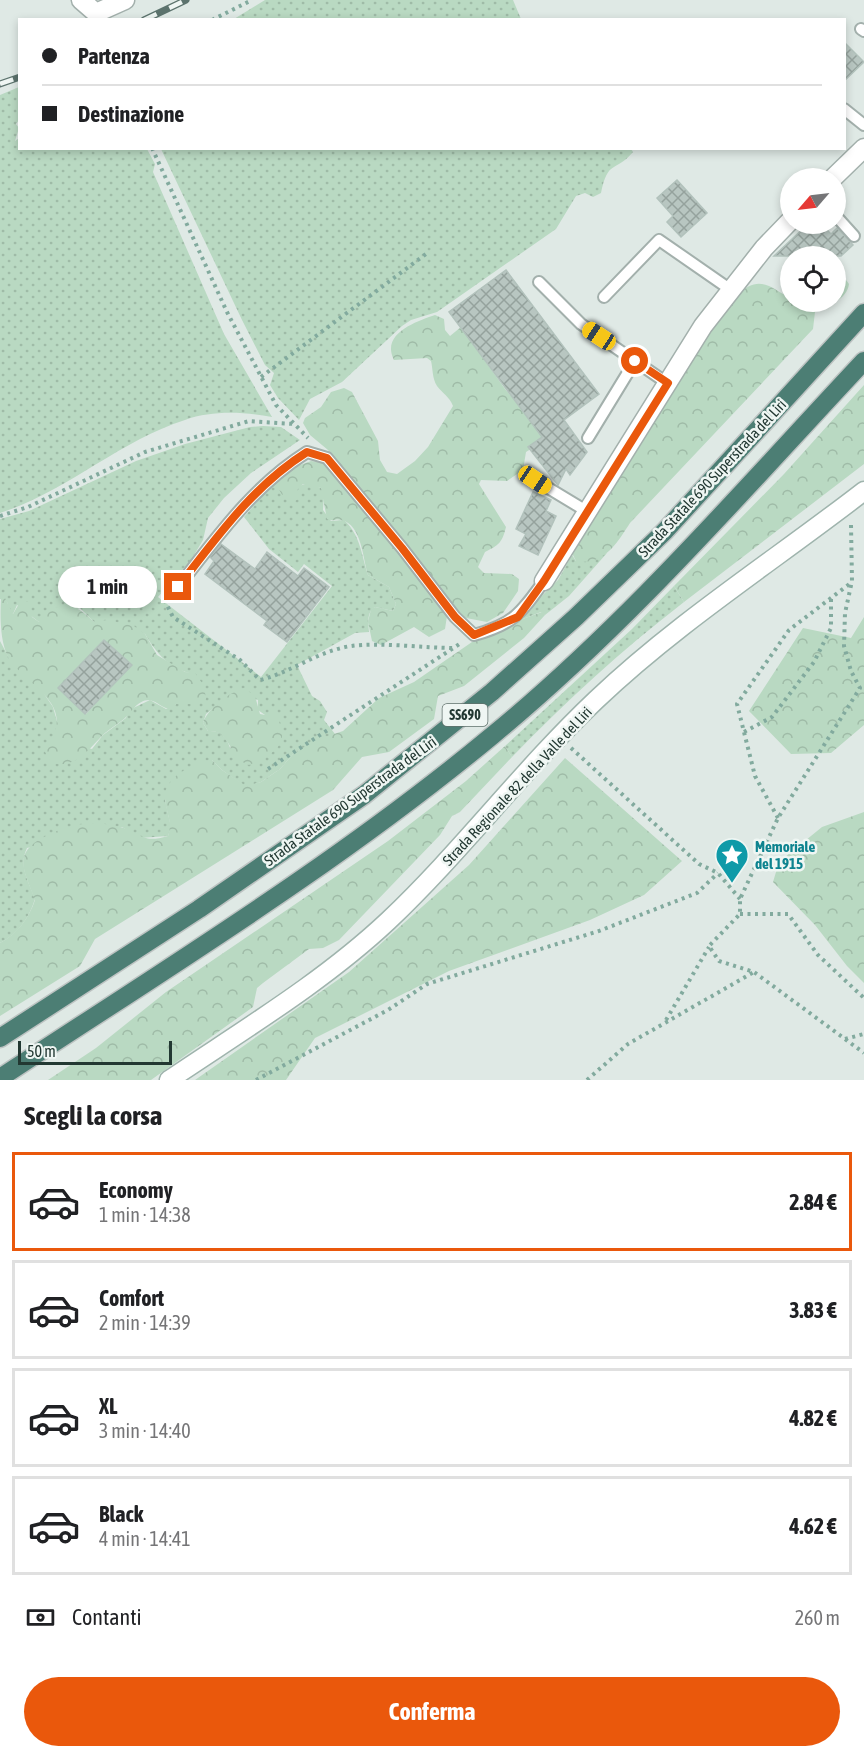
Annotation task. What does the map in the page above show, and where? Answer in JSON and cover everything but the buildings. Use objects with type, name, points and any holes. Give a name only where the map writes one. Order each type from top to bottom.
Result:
[{"type":"highway","name":"Strada Statale 690 Superstrada del Liri","points":[[0,1038],[200,909],[364,795],[492,692],[576,617],[665,531],[864,312]]},
{"type":"highway","name":"Strada Statale 690 Superstrada del Liri","points":[[0,1078],[241,920],[363,836],[494,735],[608,631],[864,361]]},
{"type":"main road","points":[[81,0],[96,13],[125,0]]},
{"type":"main road","points":[[843,168],[864,148]]},
{"type":"main road","points":[[544,581],[703,326],[764,248],[780,231]]},
{"type":"main road","name":"Strada Regionale 82 della Valle del Liri","points":[[169,1080],[316,979],[386,923],[439,871],[547,750],[596,700],[662,642],[864,491]]},
{"type":"lane","points":[[846,110],[864,124]]},
{"type":"lane","points":[[846,227],[854,236]]},
{"type":"lane","points":[[604,297],[659,240],[731,290]]},
{"type":"lane","points":[[539,282],[581,324],[668,383]]},
{"type":"lane","points":[[588,438],[635,361]]},
{"type":"lane","points":[[178,587],[239,509],[278,470],[307,452],[327,458],[402,548],[455,617],[474,635],[518,617],[544,581]]},
{"type":"lane","points":[[535,480],[588,512]]},
{"type":"path","points":[[216,18],[252,0]]},
{"type":"path","points":[[153,150],[226,312],[276,405],[327,458]]},
{"type":"path","points":[[261,377],[426,254]]},
{"type":"path","points":[[0,516],[28,507],[145,452],[249,422],[294,424]]},
{"type":"path","points":[[664,1022],[710,946],[740,914],[740,899],[778,818],[860,688],[851,671],[844,646],[845,613],[852,581],[849,503]]},
{"type":"path","points":[[778,818],[755,776],[737,704],[789,630],[852,581]]},
{"type":"path","points":[[178,587],[164,599],[173,617],[240,660],[260,680],[280,675],[308,658],[352,646],[454,648]]},
{"type":"path","points":[[744,732],[772,717],[814,662],[831,628],[831,596]]},
{"type":"path","points":[[268,769],[474,635]]},
{"type":"path","points":[[547,750],[571,747],[699,864],[718,873],[740,899]]},
{"type":"path","points":[[256,1080],[388,1010],[427,984],[599,931],[697,893],[718,873]]},
{"type":"path","points":[[740,914],[788,914],[818,955],[864,998]]},
{"type":"path","points":[[710,946],[719,961],[754,972],[864,1053]]},
{"type":"path","points":[[587,1080],[628,1044],[754,972]]},
{"type":"path","points":[[844,1039],[864,1034]]},
{"type":"green space","points":[[265,0],[513,0],[521,18],[236,18]]},
{"type":"green space","points":[[18,87],[18,121],[16,124],[18,131],[15,141],[18,139],[18,150],[148,150],[155,164],[153,172],[224,334],[272,417],[228,413],[185,420],[138,440],[47,493],[0,513],[0,95]]},
{"type":"green space","points":[[161,150],[632,150],[633,152],[609,171],[601,193],[593,197],[585,193],[576,196],[556,229],[437,312],[411,320],[402,326],[342,382],[310,399],[299,420],[278,398],[270,385],[274,373],[265,365]]},
{"type":"green space","points":[[762,284],[780,292],[780,312],[815,312],[813,329],[630,523],[609,551],[594,560],[576,561],[571,551],[587,523],[594,519],[725,309],[749,286]]},
{"type":"green space","points":[[435,315],[444,319],[445,330],[450,336],[461,327],[505,389],[544,433],[537,445],[526,452],[523,470],[507,481],[481,480],[479,484],[506,527],[501,540],[485,552],[478,567],[484,573],[512,574],[519,579],[518,591],[503,613],[487,622],[466,618],[448,606],[420,563],[354,488],[328,450],[310,435],[303,423],[305,418],[321,407],[331,392],[344,388],[352,392],[378,441],[380,460],[387,472],[397,474],[415,461],[428,447],[453,406],[435,383],[431,361],[427,358],[394,360],[391,351],[392,342],[403,330]]},
{"type":"green space","points":[[864,385],[864,464],[684,602],[674,586],[784,474]]},
{"type":"green space","points":[[250,427],[281,427],[300,440],[251,473],[224,498],[208,518],[203,540],[191,560],[158,597],[261,677],[332,586],[304,564],[298,572],[269,549],[244,517],[276,480],[297,490],[299,486],[308,483],[321,488],[324,492],[323,510],[331,521],[344,520],[350,526],[360,546],[368,575],[389,587],[396,604],[393,611],[375,607],[372,609],[369,618],[369,632],[355,633],[297,665],[312,696],[320,701],[327,712],[324,720],[335,734],[295,752],[280,769],[261,782],[246,787],[212,760],[165,800],[171,827],[168,836],[140,838],[122,827],[27,848],[24,868],[35,899],[22,925],[0,943],[0,641],[9,658],[40,688],[53,707],[58,725],[53,739],[92,749],[103,735],[126,718],[129,710],[150,700],[166,709],[176,704],[199,704],[195,674],[179,669],[165,660],[145,634],[94,622],[80,608],[39,622],[17,605],[13,614],[10,612],[7,602],[0,599],[0,519],[29,511],[136,461],[185,444]],"holes":[[[231,694],[258,700],[258,710],[265,715],[230,748],[222,735],[208,731],[203,723],[206,714]]]},
{"type":"green space","points":[[311,461],[325,463],[435,596],[447,616],[445,629],[429,637],[414,627],[381,645],[372,641],[368,622],[371,609],[375,607],[393,611],[396,604],[389,587],[368,575],[360,543],[353,528],[341,520],[327,519],[321,488],[303,484],[297,490],[300,498],[293,502],[282,494],[278,487],[276,480],[281,472]]},
{"type":"green space","points":[[607,553],[569,596],[545,615],[541,612],[515,622],[558,580],[572,555],[576,561],[585,561]]},
{"type":"green space","points":[[674,586],[684,602],[595,676],[512,757],[505,746],[632,629]]},
{"type":"green space","points":[[1,598],[5,598],[13,614],[20,602],[29,602],[32,617],[39,622],[46,610],[67,606],[78,609],[94,622],[107,620],[134,626],[145,634],[157,655],[185,672],[195,673],[204,686],[206,699],[199,704],[176,704],[171,709],[149,700],[145,701],[138,704],[82,756],[68,763],[51,763],[44,750],[54,734],[57,721],[54,709],[38,688],[17,668],[5,651],[2,636]],"holes":[[[104,640],[131,665],[86,714],[59,688]]]},
{"type":"green space","points":[[542,612],[545,615],[524,638],[464,686],[438,696],[434,719],[389,752],[362,757],[333,790],[95,939],[80,966],[0,1016],[0,943],[22,925],[35,900],[23,864],[27,850],[34,843],[62,829],[90,823],[120,827],[152,839],[168,836],[170,826],[165,799],[166,792],[174,778],[189,767],[212,760],[222,770],[246,786],[261,782],[280,769],[295,752],[319,739],[343,731],[379,698],[414,682],[472,642],[506,625]]},
{"type":"green space","points":[[864,617],[864,725],[831,753],[791,754],[749,711],[803,628],[851,638]]},
{"type":"green space","points":[[244,688],[255,696],[260,714],[274,712],[282,732],[282,739],[274,751],[249,765],[237,756],[221,734],[208,731],[203,723],[209,712],[220,702]]},
{"type":"green space","points":[[505,746],[512,757],[460,812],[452,816],[440,835],[339,940],[323,948],[309,949],[263,983],[257,988],[253,1007],[151,1080],[48,1080],[96,1048],[166,992],[388,841],[466,781]]},
{"type":"green space","points":[[565,758],[682,861],[644,895],[590,920],[449,971],[315,1038],[286,1080],[195,1080],[349,972],[469,865]]},
{"type":"green space","points":[[864,812],[864,983],[847,966],[815,925],[773,882],[779,862],[822,827]]},
{"type":"railway","points":[[148,18],[186,0]]},
{"type":"railway","points":[[0,84],[18,78]]},
{"type":"place","name":"Memoriale del 1915","points":[[732,884]]},
{"type":"route","points":[[178,587],[239,509],[278,470],[307,452],[327,458],[402,548],[455,617],[474,635],[491,630],[518,617],[544,581],[668,383],[635,361]]}]
